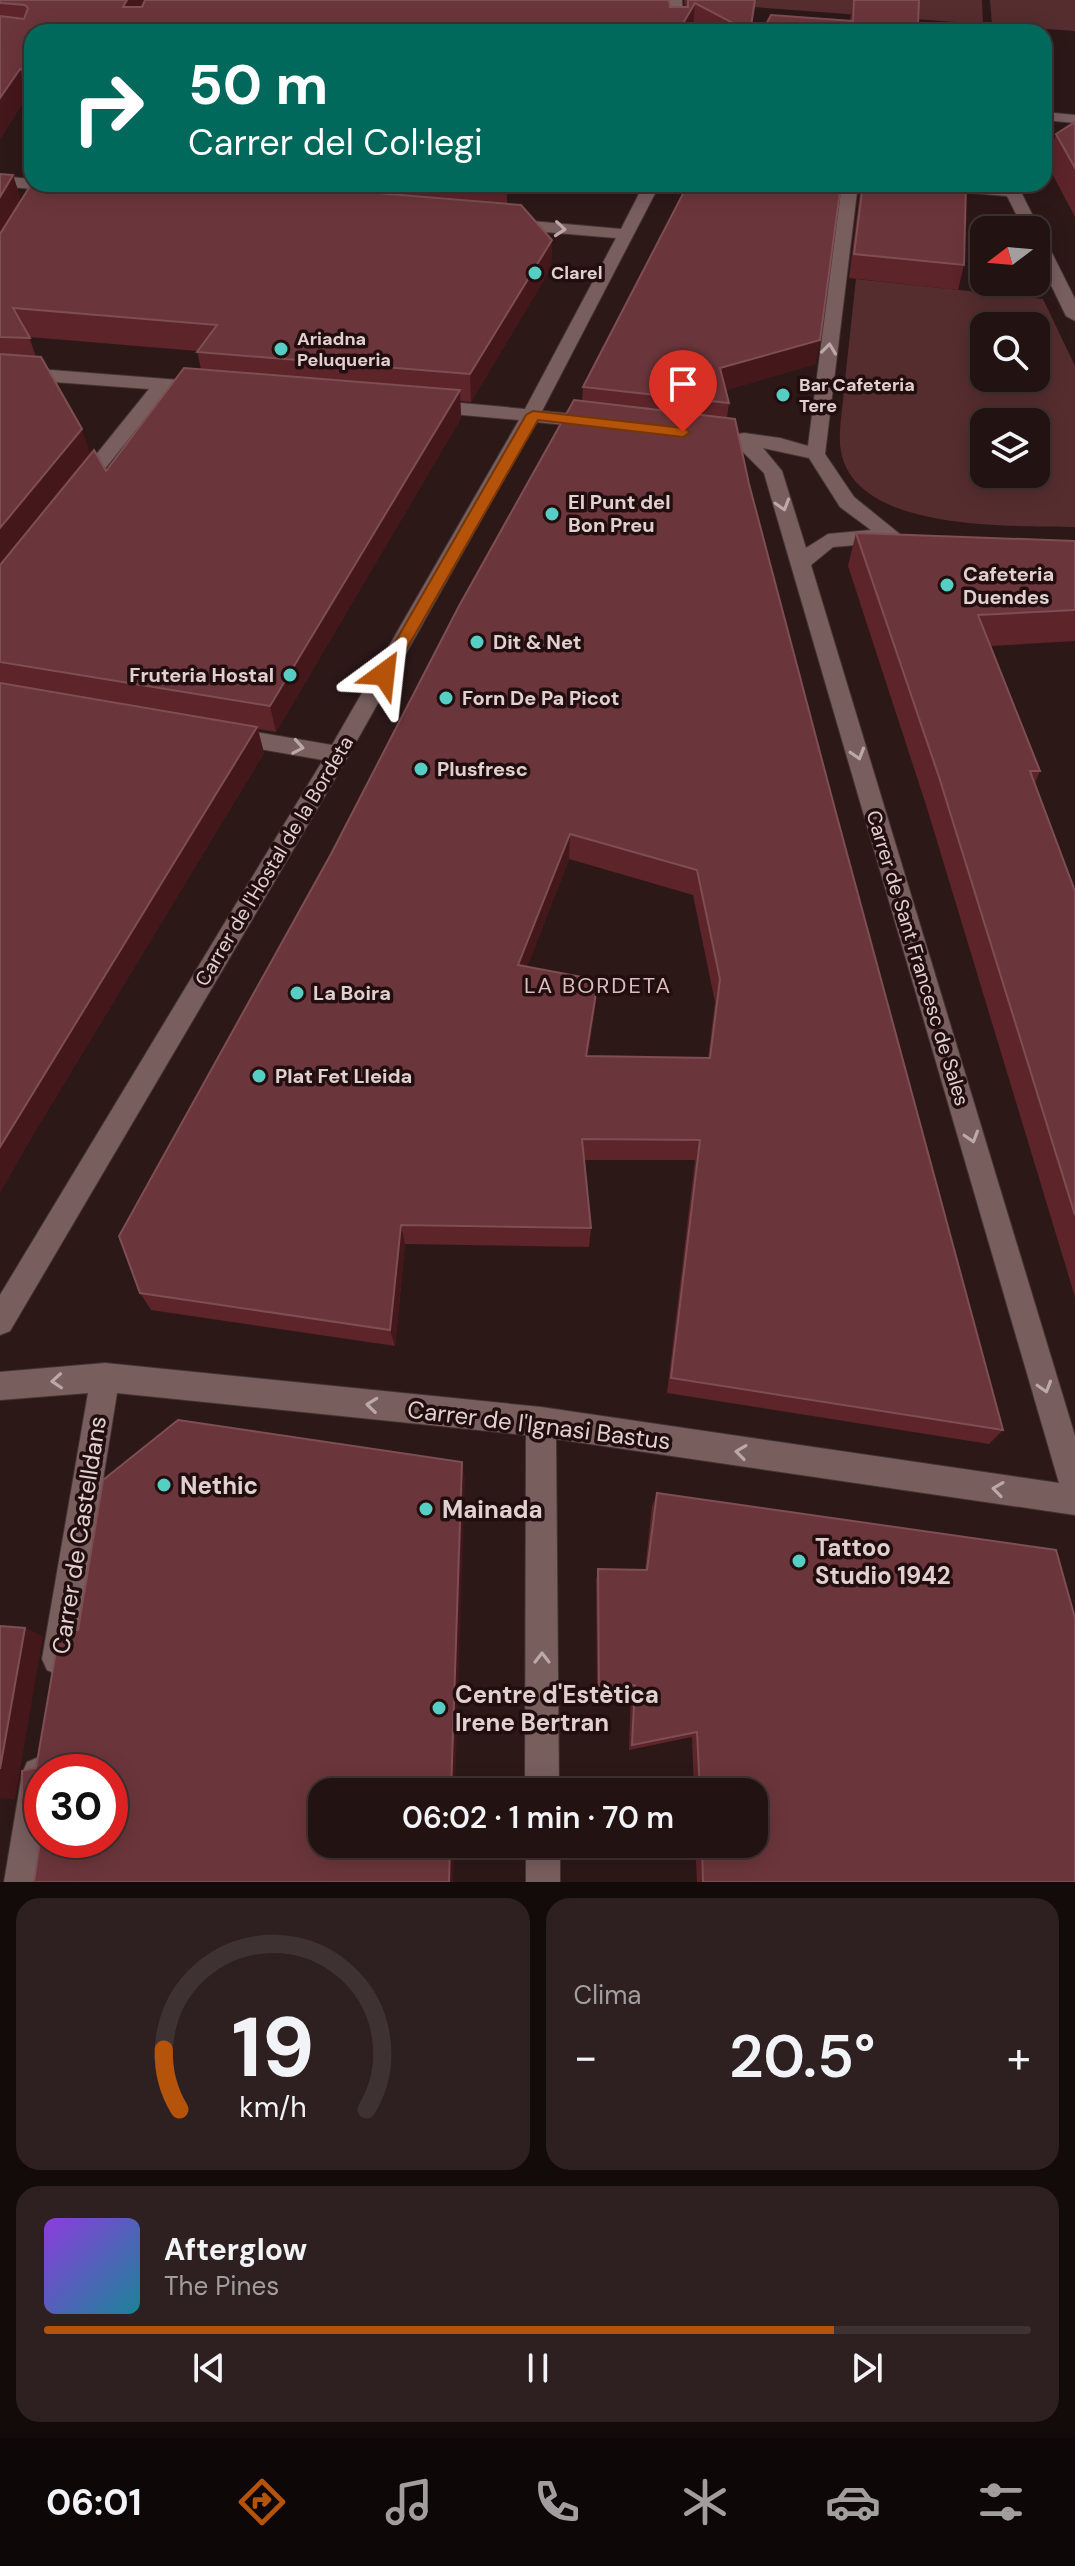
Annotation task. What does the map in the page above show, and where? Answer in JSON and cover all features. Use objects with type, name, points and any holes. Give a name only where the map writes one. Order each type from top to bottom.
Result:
[{"type":"street","points":[[675,0],[676,24]]},
{"type":"street","points":[[1052,117],[1075,119]]},
{"type":"street","points":[[0,181],[24,185]]},
{"type":"street","name":"Carrer de l'Hostal de la Bordeta","points":[[0,1321],[338,754],[533,415],[648,192]]},
{"type":"street","points":[[801,562],[828,541],[899,535],[847,502],[816,454],[849,192]]},
{"type":"street","points":[[1013,192],[1025,216]]},
{"type":"street","points":[[484,222],[626,234]]},
{"type":"street","points":[[1050,265],[1075,316]]},
{"type":"street","points":[[0,372],[226,389]]},
{"type":"street","points":[[67,504],[163,384]]},
{"type":"street","points":[[416,405],[606,424]]},
{"type":"street","points":[[714,436],[780,444],[816,454]]},
{"type":"street","name":"Carrer de Sant Francesc de Sales","points":[[744,439],[773,471],[1075,1485]]},
{"type":"street","points":[[210,733],[338,754]]},
{"type":"street","name":"Carrer de l'Ignasi Bastus","points":[[0,1386],[105,1377],[541,1422],[1075,1500]]},
{"type":"street","name":"Carrer de Castelldans","points":[[52,1694],[105,1377]]},
{"type":"street","points":[[541,1422],[542,1778]]},
{"type":"street","points":[[21,1882],[45,1741]]},
{"type":"street","points":[[543,1858],[543,1882]]},
{"type":"shaded area","points":[[724,0],[982,0],[983,24],[725,5]]},
{"type":"shaded area","points":[[990,0],[1075,0],[1075,31],[1052,29],[1052,24],[992,24]]},
{"type":"shaded area","points":[[856,279],[970,291],[970,296],[1043,299],[1049,312],[970,312],[970,392],[1050,392],[1050,314],[1075,366],[1075,527],[975,524],[901,509],[871,495],[850,473],[840,444]]},
{"type":"building","points":[[0,0],[127,0],[123,7],[142,7],[145,0],[669,0],[670,7],[688,7],[688,0],[755,0],[751,24],[735,24],[695,3],[683,24],[24,24],[24,69],[20,69],[0,98],[0,16],[24,19],[28,8],[25,5],[0,3]]},
{"type":"building","points":[[854,0],[919,0],[918,24],[766,24],[771,15],[853,21]]},
{"type":"building","points":[[1075,122],[1075,168],[1056,134]]},
{"type":"building","points":[[0,174],[13,175],[0,197]]},
{"type":"building","points":[[26,192],[364,192],[521,205],[552,240],[470,374],[197,352],[217,325],[13,308],[30,338],[0,337],[0,234]]},
{"type":"building","points":[[684,192],[840,192],[820,340],[720,368],[729,403],[583,387]]},
{"type":"building","points":[[862,192],[966,192],[964,265],[854,254]]},
{"type":"building","points":[[0,354],[41,357],[82,429],[0,528]]},
{"type":"building","points":[[184,368],[460,390],[270,706],[0,662],[0,565],[94,450],[106,471]]},
{"type":"building","points":[[574,400],[735,419],[749,484],[836,813],[1003,1430],[671,1378],[700,1140],[582,1139],[591,1228],[401,1225],[390,1330],[140,1293],[119,1236],[331,854],[459,606]],"holes":[[[570,834],[697,870],[720,979],[710,1058],[586,1056],[598,980],[518,965]]]},
{"type":"building","points":[[856,533],[1075,541],[1075,610],[978,615],[1040,771],[1030,771],[1075,891],[1075,1215],[939,777]]},
{"type":"building","points":[[0,683],[257,727],[0,1147]]},
{"type":"building","points":[[178,1420],[462,1462],[451,1778],[308,1778],[308,1858],[450,1858],[449,1882],[34,1882],[38,1858],[128,1858],[128,1754],[38,1754],[60,1628],[78,1630],[103,1480]]},
{"type":"building","points":[[657,1493],[1056,1550],[1075,1618],[1075,1882],[703,1882],[702,1858],[768,1858],[768,1778],[699,1778],[697,1732],[632,1745],[635,1685],[599,1687],[598,1569],[647,1570]]},
{"type":"building","points":[[0,1626],[25,1628],[0,1769]]},
{"type":"building","points":[[24,1771],[24,1802],[22,1802]]},
{"type":"place","name":"Clarel","points":[[535,273]]},
{"type":"place","name":"Ariadna Peluqueria","points":[[281,349]]},
{"type":"place","name":"Bar Cafeteria Tere","points":[[783,395]]},
{"type":"place","name":"El Punt del Bon Preu","points":[[552,514]]},
{"type":"place","name":"Cafeteria Duendes","points":[[947,585]]},
{"type":"place","name":"Dit & Net","points":[[477,642]]},
{"type":"place","name":"Fruteria Hostal","points":[[290,675]]},
{"type":"place","name":"Forn De Pa Picot","points":[[446,698]]},
{"type":"place","name":"Plusfresc","points":[[421,769]]},
{"type":"place","name":"La Boira","points":[[297,993]]},
{"type":"place","name":"Plat Fet Lleida","points":[[259,1076]]},
{"type":"place","name":"Nethic","points":[[164,1485]]},
{"type":"place","name":"Mainada","points":[[426,1509]]},
{"type":"place","name":"Tattoo Studio 1942","points":[[799,1561]]},
{"type":"place","name":"Centre d'Estètica Irene Bertran","points":[[439,1708]]},
{"type":"district","name":"LA BORDETA","points":[[598,985]]},
{"type":"route","points":[[384,674],[533,415],[683,432]]}]
